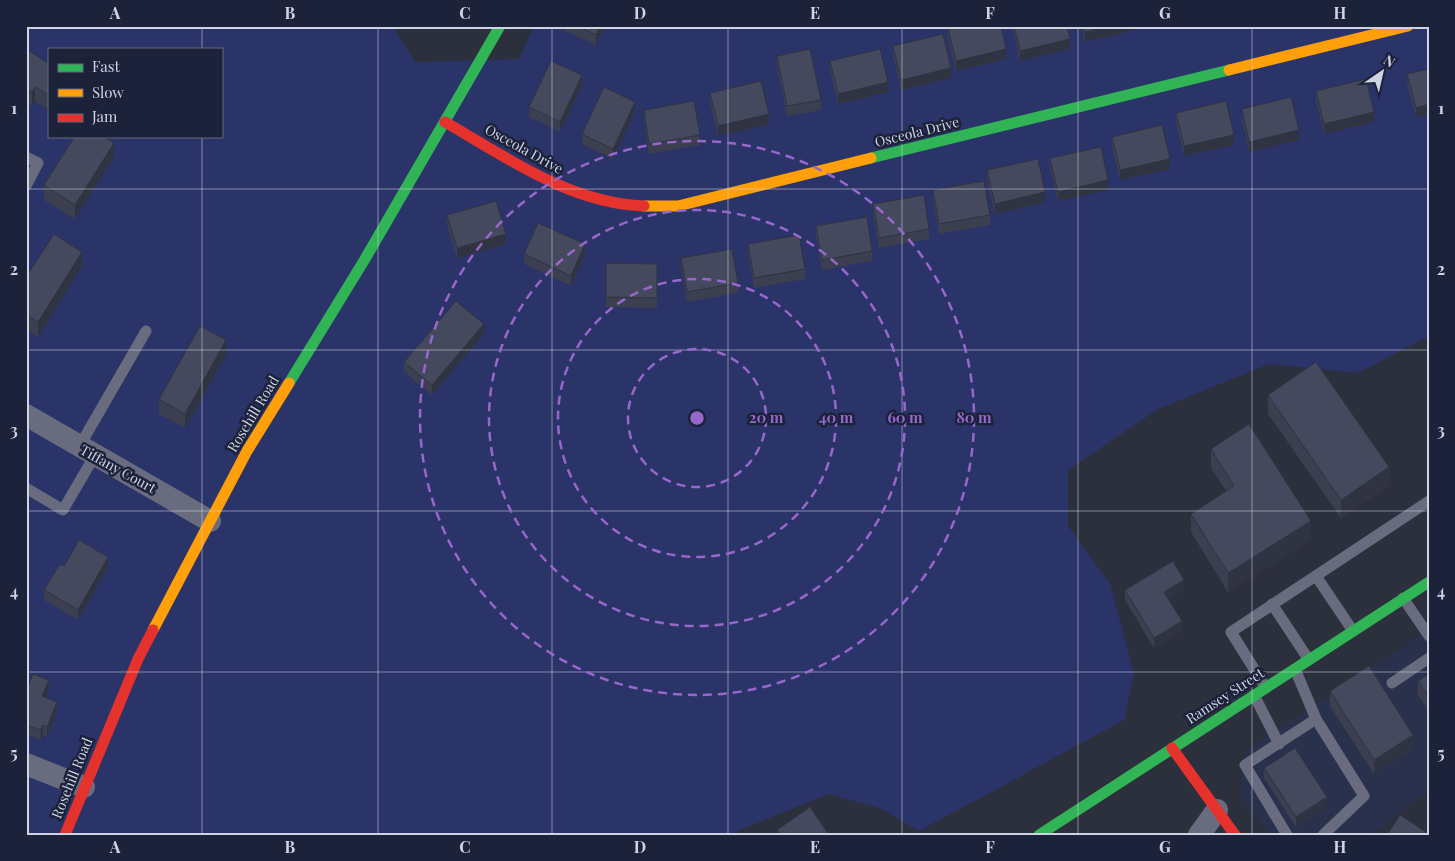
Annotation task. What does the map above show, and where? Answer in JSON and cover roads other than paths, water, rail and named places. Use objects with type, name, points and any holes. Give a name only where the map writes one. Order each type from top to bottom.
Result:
[{"type":"main road","name":"Rosehill Road","points":[[65,835],[138,659],[247,451],[365,259],[500,26]]},
{"type":"main road","name":"Osceola Drive","points":[[445,122],[555,184],[585,196],[647,208],[678,206],[1408,26]]},
{"type":"main road","name":"Ramsey Street","points":[[1039,835],[1429,582]]},
{"type":"main road","points":[[1172,748],[1235,835]]},
{"type":"street","name":"Tiffany Court","points":[[26,415],[210,521]]},
{"type":"street","points":[[26,764],[84,787]]},
{"type":"street","points":[[1199,835],[1217,810]]},
{"type":"lane","points":[[26,156],[38,163],[26,186]]},
{"type":"lane","points":[[26,488],[63,510],[87,451],[146,331]]},
{"type":"lane","points":[[1266,688],[1231,632],[1429,501]]},
{"type":"lane","points":[[1316,576],[1353,631]]},
{"type":"lane","points":[[1403,598],[1429,636]]},
{"type":"lane","points":[[1272,604],[1308,660]]},
{"type":"lane","points":[[1392,683],[1429,658]]},
{"type":"lane","points":[[1295,669],[1316,720],[1364,796],[1323,835]]},
{"type":"lane","points":[[1254,695],[1278,744]]},
{"type":"lane","points":[[1283,833],[1245,766],[1316,720]]}]
